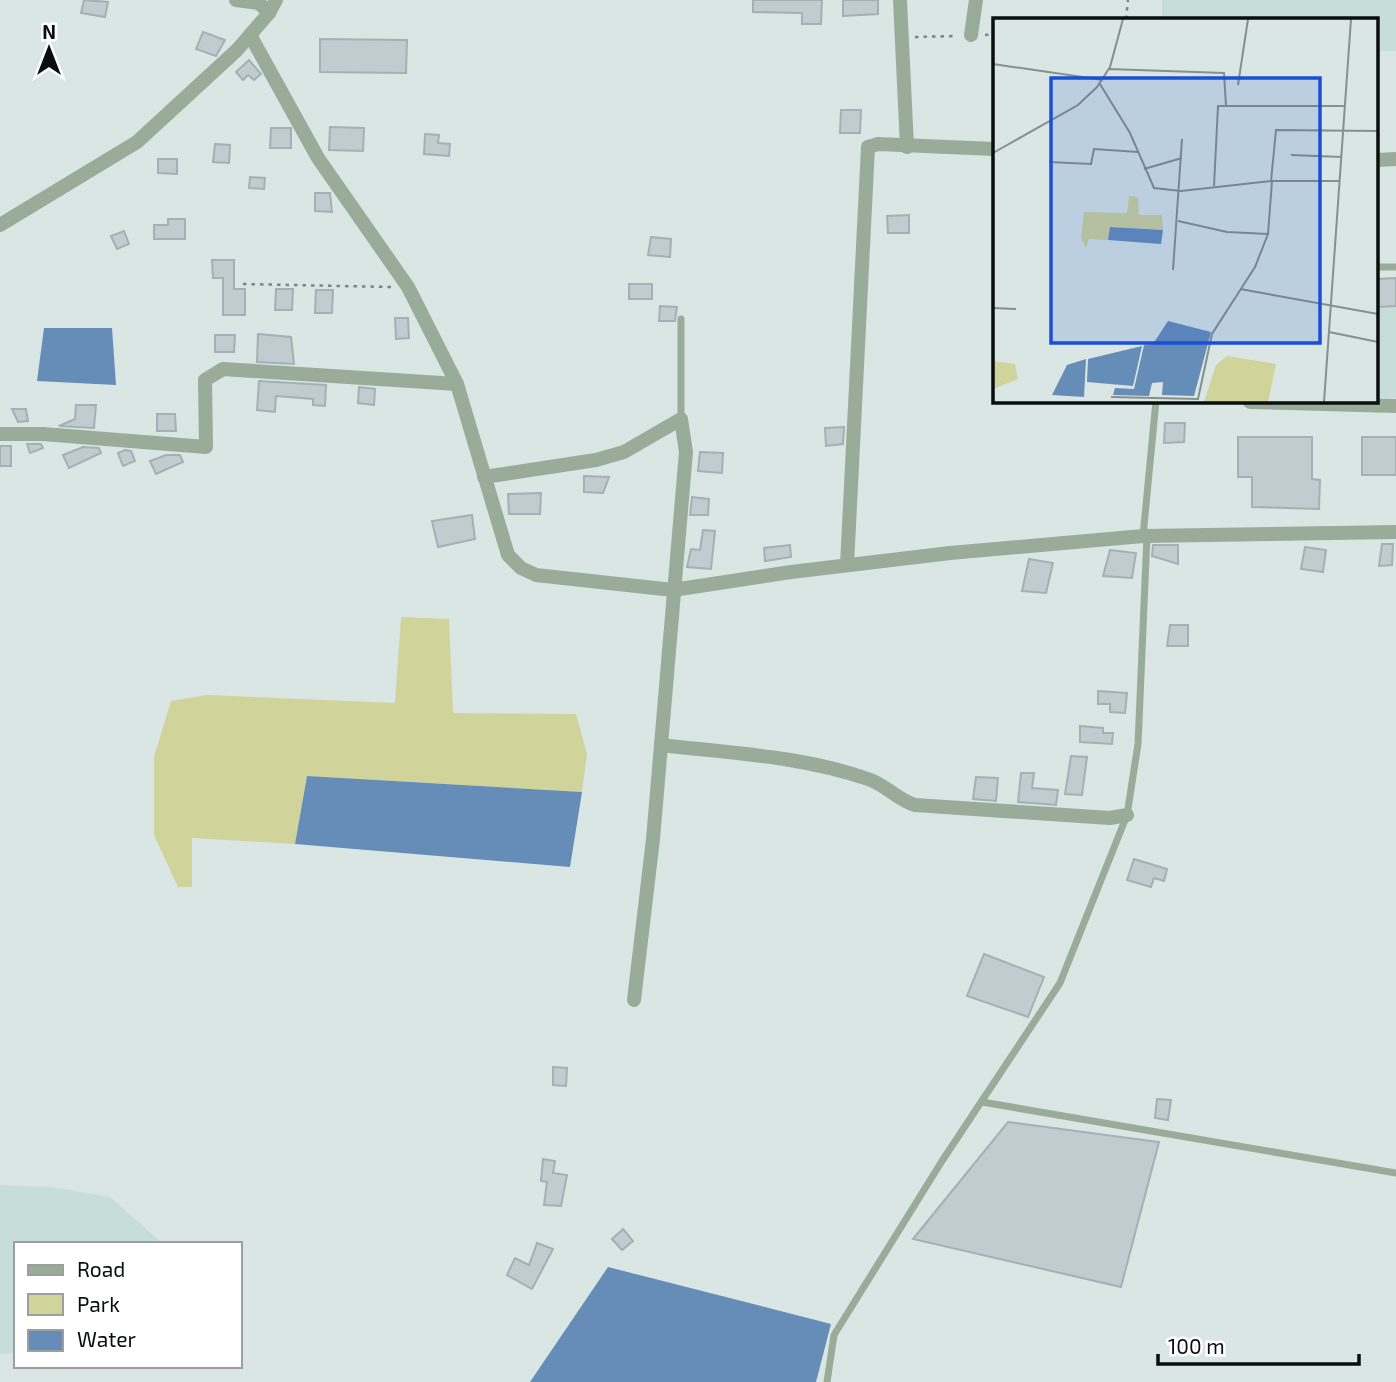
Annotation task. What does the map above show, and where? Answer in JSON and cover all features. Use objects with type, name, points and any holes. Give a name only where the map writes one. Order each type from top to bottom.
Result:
[{"type":"street","points":[[0,225],[138,142],[250,35],[272,6],[236,0]]},
{"type":"street","points":[[900,0],[907,147]]},
{"type":"street","points":[[971,35],[976,0]]},
{"type":"street","points":[[250,35],[318,158],[403,280],[457,384],[508,555],[521,568],[536,575],[673,590],[847,565],[1145,536],[1396,532]]},
{"type":"street","points":[[847,565],[860,346],[865,155],[868,147],[878,144],[993,149]]},
{"type":"street","points":[[1378,160],[1396,159]]},
{"type":"street","points":[[0,434],[71,436],[206,447],[205,380],[223,369],[352,380],[457,384]]},
{"type":"street","points":[[1250,402],[1396,406]]},
{"type":"street","points":[[484,477],[596,460],[624,452],[681,419],[686,452],[661,745],[634,1000]]},
{"type":"street","points":[[661,745],[783,759],[869,779],[893,792],[904,802],[915,805],[1110,818],[1127,815]]},
{"type":"lane","points":[[1378,267],[1396,267]]},
{"type":"lane","points":[[681,318],[681,419]]},
{"type":"lane","points":[[827,1382],[834,1335],[1060,983],[1127,815],[1138,744],[1145,536],[1156,402]]},
{"type":"lane","points":[[982,1102],[1396,1173]]},
{"type":"path","points":[[1126,18],[1128,0]]},
{"type":"path","points":[[902,38],[993,34]]},
{"type":"path","points":[[243,284],[389,288],[403,280]]},
{"type":"shaded area","points":[[1162,0],[1396,0],[1396,51],[1378,51],[1378,18],[1162,18]]},
{"type":"shaded area","points":[[1378,303],[1396,304],[1396,398],[1378,397]]},
{"type":"shaded area","points":[[0,1185],[51,1187],[110,1197],[161,1242],[14,1242],[14,1353],[0,1354]]},
{"type":"green space","points":[[401,617],[449,619],[453,713],[576,714],[587,754],[582,792],[307,776],[295,844],[192,838],[192,887],[178,887],[154,835],[154,757],[171,701],[207,695],[395,703]]},
{"type":"water","points":[[44,328],[112,328],[116,385],[37,381]]},
{"type":"water","points":[[307,776],[582,792],[570,867],[295,844]]},
{"type":"water","points":[[608,1267],[831,1324],[816,1382],[530,1382]]},
{"type":"building","points":[[84,0],[108,2],[105,17],[81,13]]},
{"type":"building","points":[[753,0],[822,0],[821,24],[802,24],[802,13],[753,12]]},
{"type":"building","points":[[843,0],[878,0],[878,14],[843,16]]},
{"type":"building","points":[[203,32],[225,40],[216,56],[196,49]]},
{"type":"building","points":[[320,39],[407,40],[406,73],[320,72]]},
{"type":"building","points":[[249,60],[261,74],[254,80],[248,75],[243,80],[236,72]]},
{"type":"building","points":[[841,110],[861,110],[860,133],[840,133]]},
{"type":"building","points":[[330,127],[364,128],[363,151],[329,150]]},
{"type":"building","points":[[271,128],[291,128],[291,148],[270,148]]},
{"type":"building","points":[[425,134],[439,135],[438,143],[450,144],[449,156],[424,154]]},
{"type":"building","points":[[215,144],[230,145],[229,163],[213,162]]},
{"type":"building","points":[[158,159],[177,159],[177,174],[158,173]]},
{"type":"building","points":[[250,177],[265,178],[264,189],[249,188]]},
{"type":"building","points":[[315,193],[330,193],[332,212],[315,211]]},
{"type":"building","points":[[909,215],[909,233],[888,233],[887,216]]},
{"type":"building","points":[[168,219],[185,219],[185,239],[154,239],[154,225],[168,225]]},
{"type":"building","points":[[124,231],[129,244],[117,249],[111,236]]},
{"type":"building","points":[[651,237],[671,239],[670,257],[648,255]]},
{"type":"building","points":[[212,260],[234,260],[234,289],[245,289],[245,315],[223,315],[223,278],[213,278]]},
{"type":"building","points":[[1396,278],[1396,306],[1378,307],[1378,279]]},
{"type":"building","points":[[629,284],[652,284],[652,299],[629,299]]},
{"type":"building","points":[[276,289],[293,289],[292,310],[275,310]]},
{"type":"building","points":[[316,290],[333,290],[332,313],[315,313]]},
{"type":"building","points":[[660,306],[677,307],[675,321],[659,321]]},
{"type":"building","points":[[395,318],[408,318],[409,338],[396,339]]},
{"type":"building","points":[[258,334],[291,337],[294,364],[257,362]]},
{"type":"building","points":[[215,335],[235,335],[234,352],[215,352]]},
{"type":"building","points":[[259,381],[326,385],[325,406],[313,405],[313,399],[276,396],[275,412],[257,410]]},
{"type":"building","points":[[359,387],[375,389],[374,405],[358,403]]},
{"type":"building","points":[[76,405],[96,405],[94,428],[59,426],[75,419]]},
{"type":"building","points":[[12,409],[26,409],[28,421],[18,422]]},
{"type":"building","points":[[157,414],[175,414],[176,431],[157,431]]},
{"type":"building","points":[[1165,423],[1185,423],[1184,442],[1164,443]]},
{"type":"building","points":[[844,427],[843,444],[826,446],[825,428]]},
{"type":"building","points":[[1238,437],[1312,437],[1312,479],[1320,480],[1319,509],[1252,507],[1252,477],[1238,477]]},
{"type":"building","points":[[1362,437],[1396,437],[1396,475],[1362,475]]},
{"type":"building","points":[[27,444],[41,444],[43,448],[30,453]]},
{"type":"building","points":[[0,446],[11,446],[11,466],[0,466]]},
{"type":"building","points":[[83,447],[99,448],[101,453],[69,468],[63,455]]},
{"type":"building","points":[[131,451],[135,461],[123,466],[118,453]]},
{"type":"building","points":[[700,452],[723,453],[722,473],[698,471]]},
{"type":"building","points":[[166,455],[180,455],[183,462],[156,474],[150,461]]},
{"type":"building","points":[[584,476],[609,477],[603,493],[584,492]]},
{"type":"building","points":[[541,493],[540,514],[509,514],[508,494]]},
{"type":"building","points":[[692,497],[709,499],[708,515],[690,515]]},
{"type":"building","points":[[472,515],[475,539],[438,547],[432,521]]},
{"type":"building","points":[[703,530],[715,531],[711,569],[687,567],[691,549],[700,550]]},
{"type":"building","points":[[1382,544],[1393,544],[1392,565],[1379,566]]},
{"type":"building","points":[[790,545],[791,557],[765,561],[764,548]]},
{"type":"building","points":[[1153,545],[1178,545],[1178,564],[1152,556]]},
{"type":"building","points":[[1305,547],[1326,550],[1323,572],[1301,569]]},
{"type":"building","points":[[1110,550],[1136,553],[1132,578],[1103,576]]},
{"type":"building","points":[[1029,559],[1053,563],[1046,593],[1022,591]]},
{"type":"building","points":[[1170,625],[1188,625],[1188,646],[1167,646]]},
{"type":"building","points":[[1098,691],[1127,693],[1125,713],[1110,712],[1110,704],[1098,704]]},
{"type":"building","points":[[1080,726],[1103,728],[1103,733],[1113,733],[1112,744],[1080,742]]},
{"type":"building","points":[[1071,756],[1087,757],[1082,795],[1065,794]]},
{"type":"building","points":[[1021,773],[1034,773],[1032,788],[1058,790],[1056,805],[1018,802]]},
{"type":"building","points":[[976,777],[998,778],[996,801],[973,799]]},
{"type":"building","points":[[1134,859],[1167,869],[1164,881],[1154,878],[1151,887],[1127,880]]},
{"type":"building","points":[[984,954],[1044,977],[1028,1017],[967,996]]},
{"type":"building","points":[[553,1067],[567,1068],[566,1086],[553,1085]]},
{"type":"building","points":[[1157,1099],[1171,1100],[1168,1120],[1155,1118]]},
{"type":"building","points":[[1008,1122],[1159,1142],[1121,1287],[913,1239]]},
{"type":"building","points":[[543,1159],[555,1161],[553,1173],[567,1175],[561,1206],[544,1205],[547,1182],[541,1181]]},
{"type":"building","points":[[623,1229],[633,1241],[622,1250],[612,1239]]},
{"type":"building","points":[[537,1243],[553,1249],[532,1289],[507,1275],[515,1258],[529,1265]]}]
